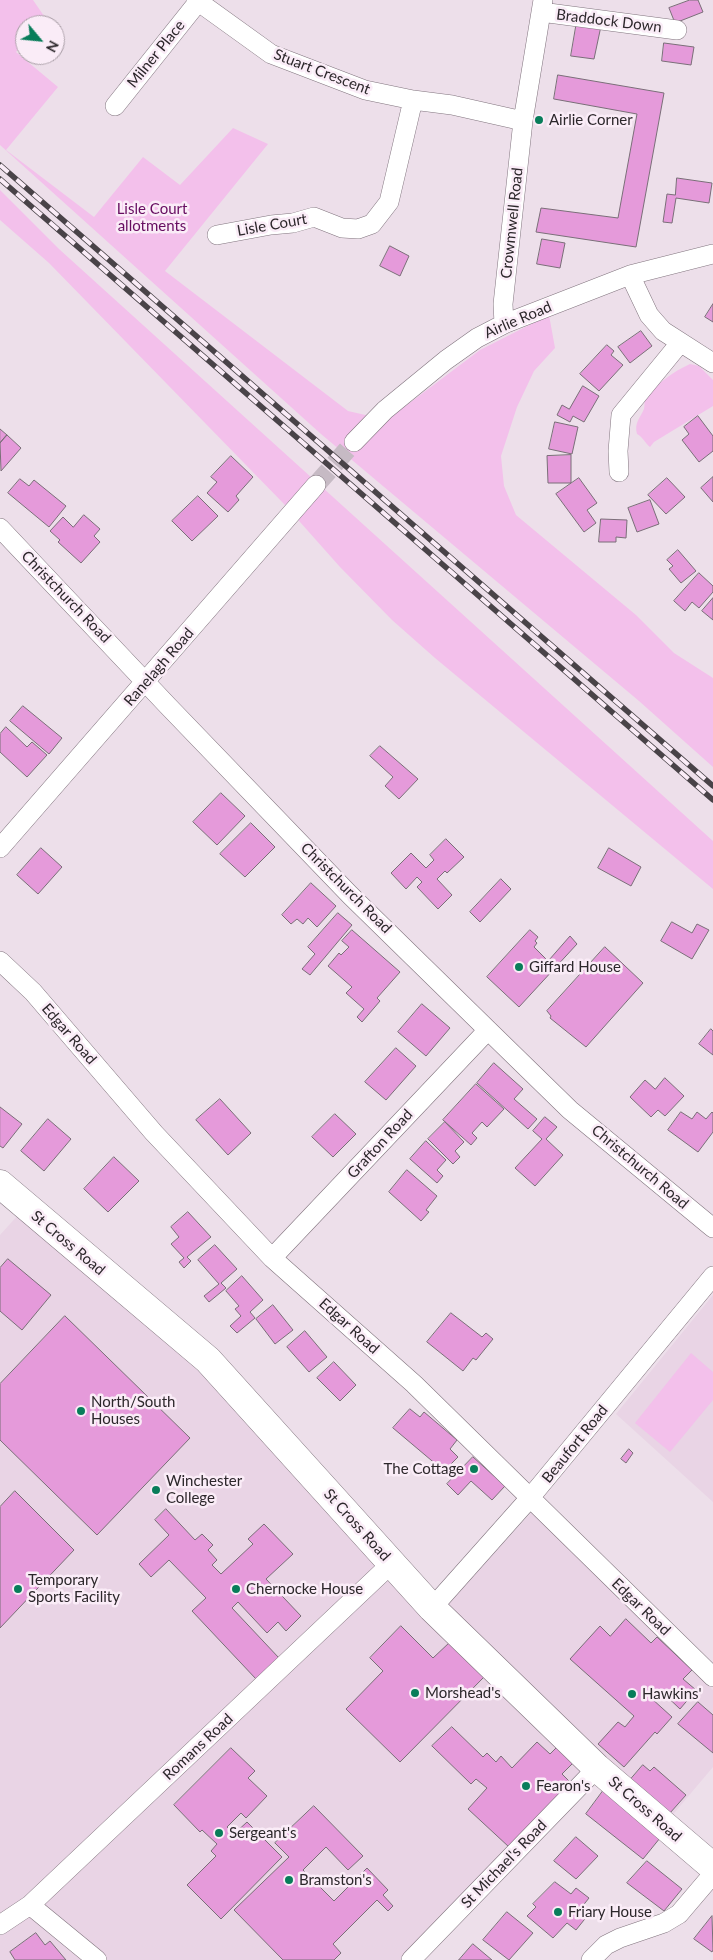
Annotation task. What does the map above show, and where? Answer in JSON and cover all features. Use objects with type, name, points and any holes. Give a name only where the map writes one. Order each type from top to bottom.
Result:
[{"type":"main road","name":"St Cross Road","points":[[0,1184],[208,1360],[432,1608],[597,1768],[713,1868]]},
{"type":"street","name":"Stuart Crescent","points":[[197,1],[271,54],[365,90],[413,100],[452,105],[523,121]]},
{"type":"street","name":"Milner Place","points":[[115,106],[197,1]]},
{"type":"street","name":"Braddock Down","points":[[542,6],[677,30]]},
{"type":"street","name":"Crowmwell Road","points":[[504,324],[503,304],[523,121],[542,6]]},
{"type":"street","name":"Lisle Court","points":[[217,235],[293,223],[314,217],[342,228],[358,229],[372,224],[389,202],[413,100]]},
{"type":"street","name":"Airlie Road","points":[[354,442],[385,410],[446,360],[477,338],[504,324],[630,276],[713,254]]},
{"type":"street","points":[[630,276],[649,315],[663,331],[680,344],[713,363]]},
{"type":"street","points":[[619,472],[618,451],[621,415],[680,344]]},
{"type":"street","name":"Ranelagh Road","points":[[0,848],[146,683],[316,485]]},
{"type":"street","name":"Christchurch Road","points":[[0,528],[146,683],[350,894],[488,1030],[570,1110],[713,1228]]},
{"type":"street","name":"Edgar Road","points":[[0,961],[33,992],[154,1133],[272,1258],[414,1384],[529,1499],[713,1677]]},
{"type":"street","name":"Grafton Road","points":[[272,1258],[488,1030]]},
{"type":"street","name":"Beaufort Road","points":[[432,1608],[529,1499],[713,1276]]},
{"type":"street","name":"Romans Road","points":[[0,1925],[30,1905],[392,1563]]},
{"type":"street","name":"St Michael's Road","points":[[411,1960],[597,1768]]},
{"type":"street","points":[[591,1960],[606,1945],[664,1923],[679,1914],[713,1874]]},
{"type":"street","points":[[30,1905],[97,1960]]},
{"type":"shaded area","name":"Winchester College","points":[[19,1214],[198,1366],[587,1772],[402,1960],[0,1960],[0,1235]]},
{"type":"shaded area","points":[[713,1295],[713,1502],[616,1414]]},
{"type":"shaded area","points":[[532,1512],[713,1690],[713,1767],[670,1818],[445,1606]]},
{"type":"green space","name":"Lisle Court allotments","points":[[0,0],[33,0],[43,15],[15,15],[15,65],[32,65],[58,87],[6,150],[94,217],[143,157],[180,185],[233,128],[268,144],[165,271],[348,411],[387,420],[480,350],[549,315],[555,348],[534,371],[517,407],[501,456],[504,486],[516,515],[636,615],[674,653],[713,678],[713,767],[639,701],[321,434],[0,145]]},
{"type":"green space","points":[[0,190],[59,249],[713,841],[713,889],[435,658],[392,620],[340,567],[284,504],[49,263],[0,220]]},
{"type":"green space","points":[[690,364],[699,366],[713,380],[713,406],[654,442],[650,447],[637,434],[636,430],[644,409],[646,396],[666,378]]},
{"type":"green space","points":[[691,1353],[713,1372],[713,1400],[670,1452],[635,1423]]},
{"type":"building","points":[[690,0],[698,0],[703,12],[675,23],[669,8]]},
{"type":"building","points":[[577,21],[601,26],[594,59],[571,56]]},
{"type":"building","points":[[664,43],[694,47],[691,65],[662,61]]},
{"type":"building","points":[[558,75],[664,93],[636,247],[536,232],[541,208],[618,218],[637,114],[554,99]]},
{"type":"building","points":[[677,178],[712,183],[709,203],[676,198],[672,223],[663,222],[667,194],[675,195]]},
{"type":"building","points":[[542,239],[565,243],[560,268],[537,264]]},
{"type":"building","points":[[390,246],[409,256],[400,276],[380,266]]},
{"type":"building","points":[[713,304],[713,322],[705,317]]},
{"type":"building","points":[[641,331],[652,346],[630,363],[618,347]]},
{"type":"building","points":[[607,345],[614,351],[611,355],[623,365],[599,391],[580,374]]},
{"type":"building","points":[[583,386],[599,396],[584,422],[573,416],[570,422],[557,415],[562,405],[569,409]]},
{"type":"building","points":[[698,416],[713,436],[713,451],[699,462],[682,440],[689,434],[684,427]]},
{"type":"building","points":[[555,422],[578,427],[572,454],[549,449]]},
{"type":"building","points":[[0,429],[7,435],[0,443]]},
{"type":"building","points":[[7,435],[21,448],[1,471],[0,443]]},
{"type":"building","points":[[571,455],[571,483],[548,483],[547,456]]},
{"type":"building","points":[[231,456],[253,477],[236,496],[239,500],[228,512],[207,493],[217,482],[211,477]]},
{"type":"building","points":[[713,477],[713,502],[701,488]]},
{"type":"building","points":[[579,478],[597,503],[587,510],[596,523],[584,532],[556,494]]},
{"type":"building","points":[[667,478],[685,497],[666,514],[648,495]]},
{"type":"building","points":[[20,479],[29,486],[34,480],[66,506],[49,527],[8,493]]},
{"type":"building","points":[[198,496],[218,516],[192,541],[172,521]]},
{"type":"building","points":[[650,500],[659,524],[637,532],[628,508]]},
{"type":"building","points":[[84,515],[100,529],[94,536],[100,542],[81,563],[58,542],[60,540],[50,531],[63,517],[73,527]]},
{"type":"building","points":[[601,519],[627,520],[626,538],[616,537],[616,542],[599,542]]},
{"type":"building","points":[[678,550],[696,571],[681,583],[669,569],[673,566],[667,560]]},
{"type":"building","points":[[699,573],[713,586],[713,592],[699,608],[692,602],[685,611],[674,601]]},
{"type":"building","points":[[713,598],[713,620],[702,611]]},
{"type":"building","points":[[23,706],[62,738],[49,754],[10,721]]},
{"type":"building","points":[[6,727],[27,747],[32,742],[47,755],[27,777],[0,752],[0,734]]},
{"type":"building","points":[[380,746],[418,779],[399,799],[385,786],[393,777],[370,756]]},
{"type":"building","points":[[221,793],[245,816],[217,845],[193,822]]},
{"type":"building","points":[[251,823],[275,847],[245,877],[220,854]]},
{"type":"building","points":[[446,839],[464,857],[447,873],[445,871],[437,879],[452,895],[438,909],[417,887],[422,882],[417,877],[406,889],[391,873],[411,853],[426,868],[434,860],[430,855]]},
{"type":"building","points":[[41,848],[62,867],[38,894],[17,875]]},
{"type":"building","points":[[609,848],[641,867],[631,886],[598,868]]},
{"type":"building","points":[[501,879],[511,889],[480,922],[470,912]]},
{"type":"building","points":[[311,883],[336,906],[317,927],[308,918],[303,924],[297,919],[291,924],[282,915]]},
{"type":"building","points":[[338,913],[352,925],[310,975],[302,969],[315,954],[308,947]]},
{"type":"building","points":[[672,922],[692,933],[697,924],[709,930],[692,959],[661,941]]},
{"type":"building","points":[[352,930],[400,972],[377,998],[380,1001],[362,1022],[357,1017],[364,1009],[346,993],[352,987],[328,966],[339,953],[341,955],[349,947],[342,941]]},
{"type":"building","name":"Giffard House","points":[[530,930],[538,937],[534,947],[546,959],[540,965],[544,969],[551,961],[549,960],[570,936],[577,944],[519,1007],[487,977]]},
{"type":"building","points":[[605,947],[643,983],[586,1047],[550,1018],[551,1016],[547,1011]]},
{"type":"building","points":[[422,1004],[450,1028],[426,1056],[398,1032]]},
{"type":"building","points":[[711,1029],[713,1031],[713,1055],[699,1044]]},
{"type":"building","points":[[396,1048],[416,1066],[386,1100],[365,1082]]},
{"type":"building","points":[[494,1063],[523,1089],[514,1099],[537,1119],[528,1129],[477,1083]]},
{"type":"building","points":[[665,1078],[684,1096],[665,1116],[658,1110],[651,1117],[630,1097],[645,1080],[655,1089]]},
{"type":"building","points":[[476,1084],[504,1109],[487,1127],[482,1122],[472,1133],[477,1138],[471,1145],[443,1120]]},
{"type":"building","points":[[220,1099],[251,1133],[228,1155],[196,1120]]},
{"type":"building","points":[[0,1107],[22,1124],[3,1148],[0,1146]]},
{"type":"building","points":[[681,1112],[692,1119],[697,1112],[706,1119],[713,1113],[713,1132],[698,1152],[668,1130]]},
{"type":"building","points":[[335,1114],[356,1134],[333,1157],[312,1137]]},
{"type":"building","points":[[545,1117],[557,1127],[546,1139],[563,1155],[535,1186],[515,1168],[542,1139],[533,1131]]},
{"type":"building","points":[[48,1119],[71,1139],[44,1171],[21,1151]]},
{"type":"building","points":[[445,1122],[464,1142],[455,1151],[460,1157],[453,1164],[428,1139]]},
{"type":"building","points":[[426,1141],[446,1160],[437,1170],[443,1176],[437,1183],[410,1159]]},
{"type":"building","points":[[114,1157],[139,1181],[108,1212],[84,1189]]},
{"type":"building","points":[[407,1170],[437,1196],[426,1210],[429,1212],[421,1221],[389,1192]]},
{"type":"building","points":[[188,1212],[211,1237],[187,1257],[191,1261],[184,1268],[179,1262],[184,1258],[171,1244],[179,1237],[171,1227]]},
{"type":"building","points":[[215,1245],[237,1269],[221,1283],[226,1288],[209,1302],[204,1296],[219,1284],[198,1260]]},
{"type":"building","points":[[8,1259],[51,1295],[22,1330],[0,1311],[0,1268]]},
{"type":"building","points":[[242,1276],[263,1300],[250,1312],[255,1318],[237,1333],[230,1326],[241,1316],[235,1309],[239,1306],[226,1291]]},
{"type":"building","points":[[273,1305],[293,1330],[275,1344],[256,1319]]},
{"type":"building","points":[[451,1313],[482,1337],[486,1333],[493,1339],[476,1360],[473,1358],[463,1371],[427,1342]]},
{"type":"building","name":"North/South Houses","points":[[65,1316],[190,1438],[97,1535],[0,1440],[0,1384]]},
{"type":"building","points":[[305,1331],[327,1357],[309,1372],[287,1347]]},
{"type":"building","points":[[334,1362],[356,1385],[340,1401],[317,1378]]},
{"type":"building","points":[[410,1409],[420,1417],[424,1412],[457,1440],[450,1449],[458,1457],[444,1471],[393,1428]]},
{"type":"building","points":[[629,1449],[633,1453],[626,1463],[621,1459]]},
{"type":"building","name":"The Cottage","points":[[473,1457],[505,1486],[492,1500],[471,1481],[458,1495],[447,1484]]},
{"type":"building","name":"Temporary Sports Facility","points":[[15,1491],[74,1550],[0,1628],[0,1507]]},
{"type":"building","name":"Chernocke House","points":[[166,1509],[195,1540],[202,1534],[213,1545],[208,1550],[217,1560],[212,1565],[221,1574],[253,1544],[248,1539],[264,1524],[293,1554],[266,1579],[301,1616],[286,1631],[278,1622],[267,1633],[238,1602],[232,1608],[279,1658],[256,1679],[192,1611],[206,1598],[169,1560],[151,1577],[139,1564],[169,1535],[155,1520]]},
{"type":"building","name":"Hawkins'","points":[[626,1619],[651,1643],[657,1637],[692,1670],[683,1679],[696,1690],[680,1709],[659,1689],[651,1698],[672,1717],[657,1734],[655,1732],[624,1767],[598,1744],[618,1722],[625,1727],[634,1716],[570,1659],[600,1626],[610,1636]]},
{"type":"building","name":"Morshead's","points":[[401,1626],[433,1658],[450,1642],[484,1677],[400,1762],[346,1709],[383,1671],[370,1658]]},
{"type":"building","points":[[698,1702],[713,1715],[713,1753],[678,1724]]},
{"type":"building","name":"Fearon's","points":[[452,1727],[483,1757],[487,1753],[496,1762],[501,1756],[512,1768],[537,1742],[550,1754],[557,1747],[573,1763],[562,1774],[571,1783],[509,1847],[468,1809],[487,1788],[476,1779],[471,1784],[432,1746]]},
{"type":"building","name":"Sergeant's","points":[[231,1748],[255,1771],[248,1778],[267,1796],[246,1818],[241,1813],[227,1827],[234,1834],[247,1822],[282,1857],[221,1919],[187,1885],[216,1856],[211,1851],[217,1844],[202,1830],[200,1832],[174,1805]]},
{"type":"building","points":[[643,1765],[650,1771],[654,1767],[686,1795],[670,1813],[631,1779]]},
{"type":"building","points":[[603,1791],[660,1838],[643,1859],[586,1814]]},
{"type":"building","name":"Bramston's","points":[[314,1806],[363,1856],[348,1870],[326,1847],[303,1870],[334,1901],[367,1868],[388,1890],[383,1895],[393,1906],[388,1911],[377,1900],[333,1944],[341,1953],[334,1960],[283,1960],[234,1910],[289,1857],[275,1843]]},
{"type":"building","points":[[576,1837],[598,1856],[576,1879],[554,1861]]},
{"type":"building","points":[[647,1861],[682,1889],[664,1911],[627,1883]]},
{"type":"building","name":"Friary House","points":[[555,1882],[571,1894],[576,1888],[589,1898],[581,1908],[588,1915],[576,1930],[567,1923],[553,1938],[527,1916],[536,1907],[533,1904]]},
{"type":"building","points":[[507,1912],[533,1933],[509,1960],[483,1940]]},
{"type":"building","points":[[712,1916],[713,1950],[712,1952],[694,1939]]},
{"type":"building","points":[[36,1933],[45,1945],[50,1941],[66,1960],[15,1960],[10,1952]]},
{"type":"building","points":[[473,1944],[492,1960],[459,1960]]},
{"type":"tunnel","points":[[316,485],[354,442]]},
{"type":"railway","points":[[0,165],[713,786]]},
{"type":"railway","points":[[0,179],[713,800]]},
{"type":"place","name":"Airlie Corner","points":[[539,120]]},
{"type":"place","name":"Giffard House","points":[[519,967]]},
{"type":"place","name":"North/South Houses","points":[[81,1411]]},
{"type":"place","name":"The Cottage","points":[[474,1469]]},
{"type":"place","name":"Winchester College","points":[[156,1490]]},
{"type":"place","name":"Temporary Sports Facility","points":[[18,1589]]},
{"type":"place","name":"Chernocke House","points":[[236,1589]]},
{"type":"place","name":"Morshead's","points":[[415,1693]]},
{"type":"place","name":"Hawkins'","points":[[632,1694]]},
{"type":"place","name":"Fearon's","points":[[526,1786]]},
{"type":"place","name":"Sergeant's","points":[[219,1833]]},
{"type":"place","name":"Bramston's","points":[[289,1880]]},
{"type":"place","name":"Friary House","points":[[558,1912]]}]
